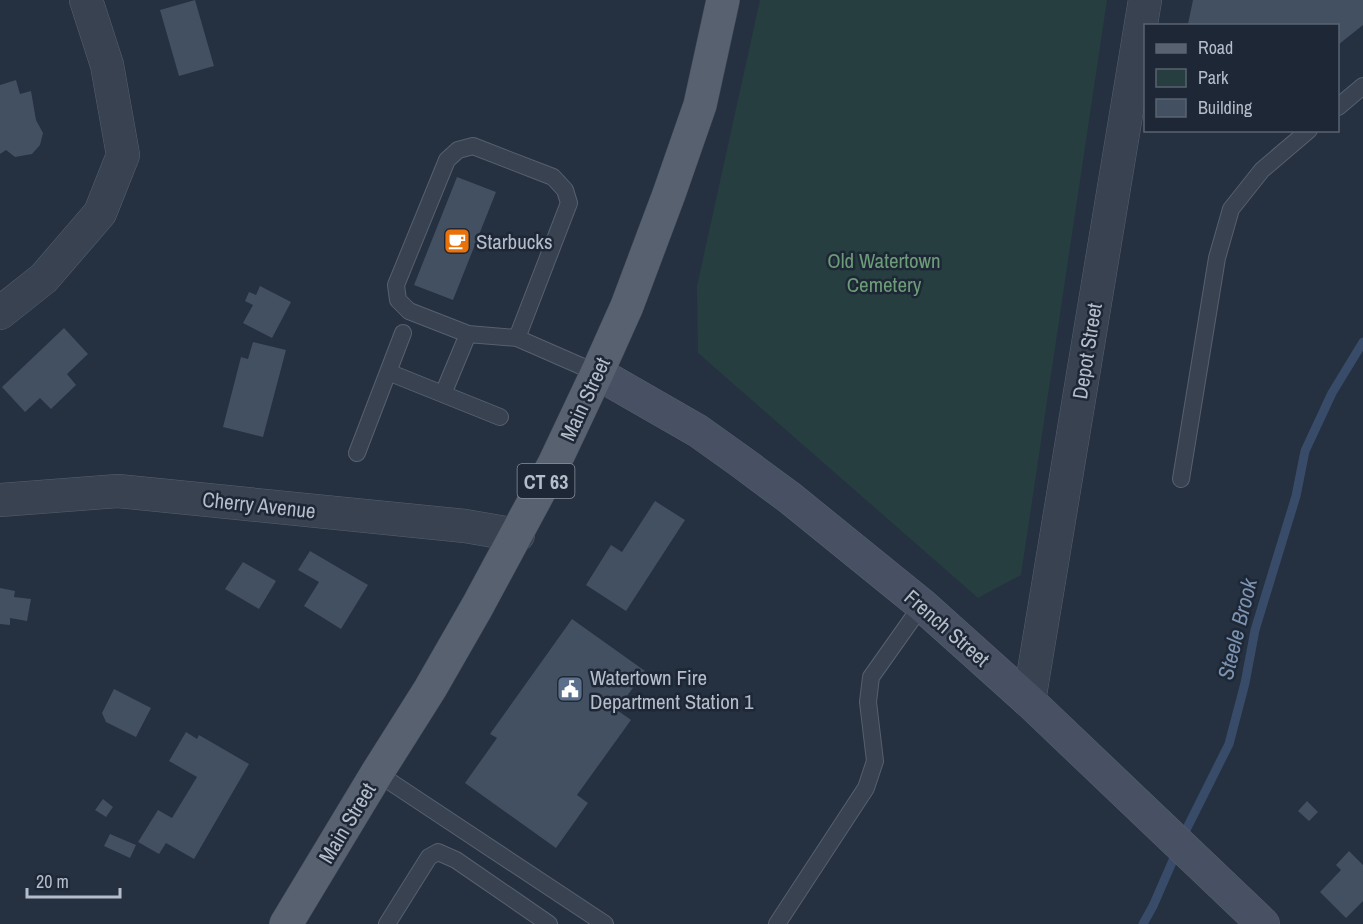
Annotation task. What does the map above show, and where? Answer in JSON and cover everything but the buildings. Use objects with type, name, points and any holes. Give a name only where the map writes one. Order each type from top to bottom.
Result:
[{"type":"main road","name":"Main Street","points":[[286,924],[430,689],[518,535],[554,464],[636,283],[669,194],[700,105],[723,0]]},
{"type":"street","points":[[0,313],[44,278],[100,213],[123,155],[107,65],[86,0]]},
{"type":"street","name":"Depot Street","points":[[1029,701],[1140,72],[1145,0]]},
{"type":"street","name":"French Street","points":[[597,373],[688,425],[740,461],[790,498],[922,605],[1029,701],[1263,924]]},
{"type":"street","name":"Cherry Avenue","points":[[0,500],[118,491],[465,526],[518,535]]},
{"type":"lane","points":[[1339,106],[1363,86]]},
{"type":"lane","points":[[1181,479],[1217,258],[1231,209],[1262,170],[1307,132]]},
{"type":"lane","points":[[517,338],[569,203],[565,190],[553,177],[473,146],[458,150],[447,160],[396,285],[398,300],[409,311],[468,334],[517,338],[597,373]]},
{"type":"lane","points":[[357,453],[404,333]]},
{"type":"lane","points":[[443,394],[468,334]]},
{"type":"lane","points":[[388,372],[500,417]]},
{"type":"lane","points":[[777,924],[866,788],[875,760],[868,702],[871,677],[922,605]]},
{"type":"lane","points":[[377,773],[605,924]]},
{"type":"lane","points":[[387,924],[429,857],[438,852],[456,860],[549,924]]},
{"type":"green space","name":"Old Watertown Cemetery","points":[[760,0],[1107,0],[1021,575],[978,598],[698,353],[697,286]]},
{"type":"waterway","name":"Steele Brook","points":[[1182,838],[1229,744],[1245,683],[1255,630],[1296,496],[1305,451],[1332,393],[1363,342]]},
{"type":"waterway","name":"Steele Brook","points":[[1143,924],[1177,851]]},
{"type":"place","name":"Starbucks","points":[[457,241]]},
{"type":"place","name":"Watertown Fire Department Station 1","points":[[570,689]]}]
